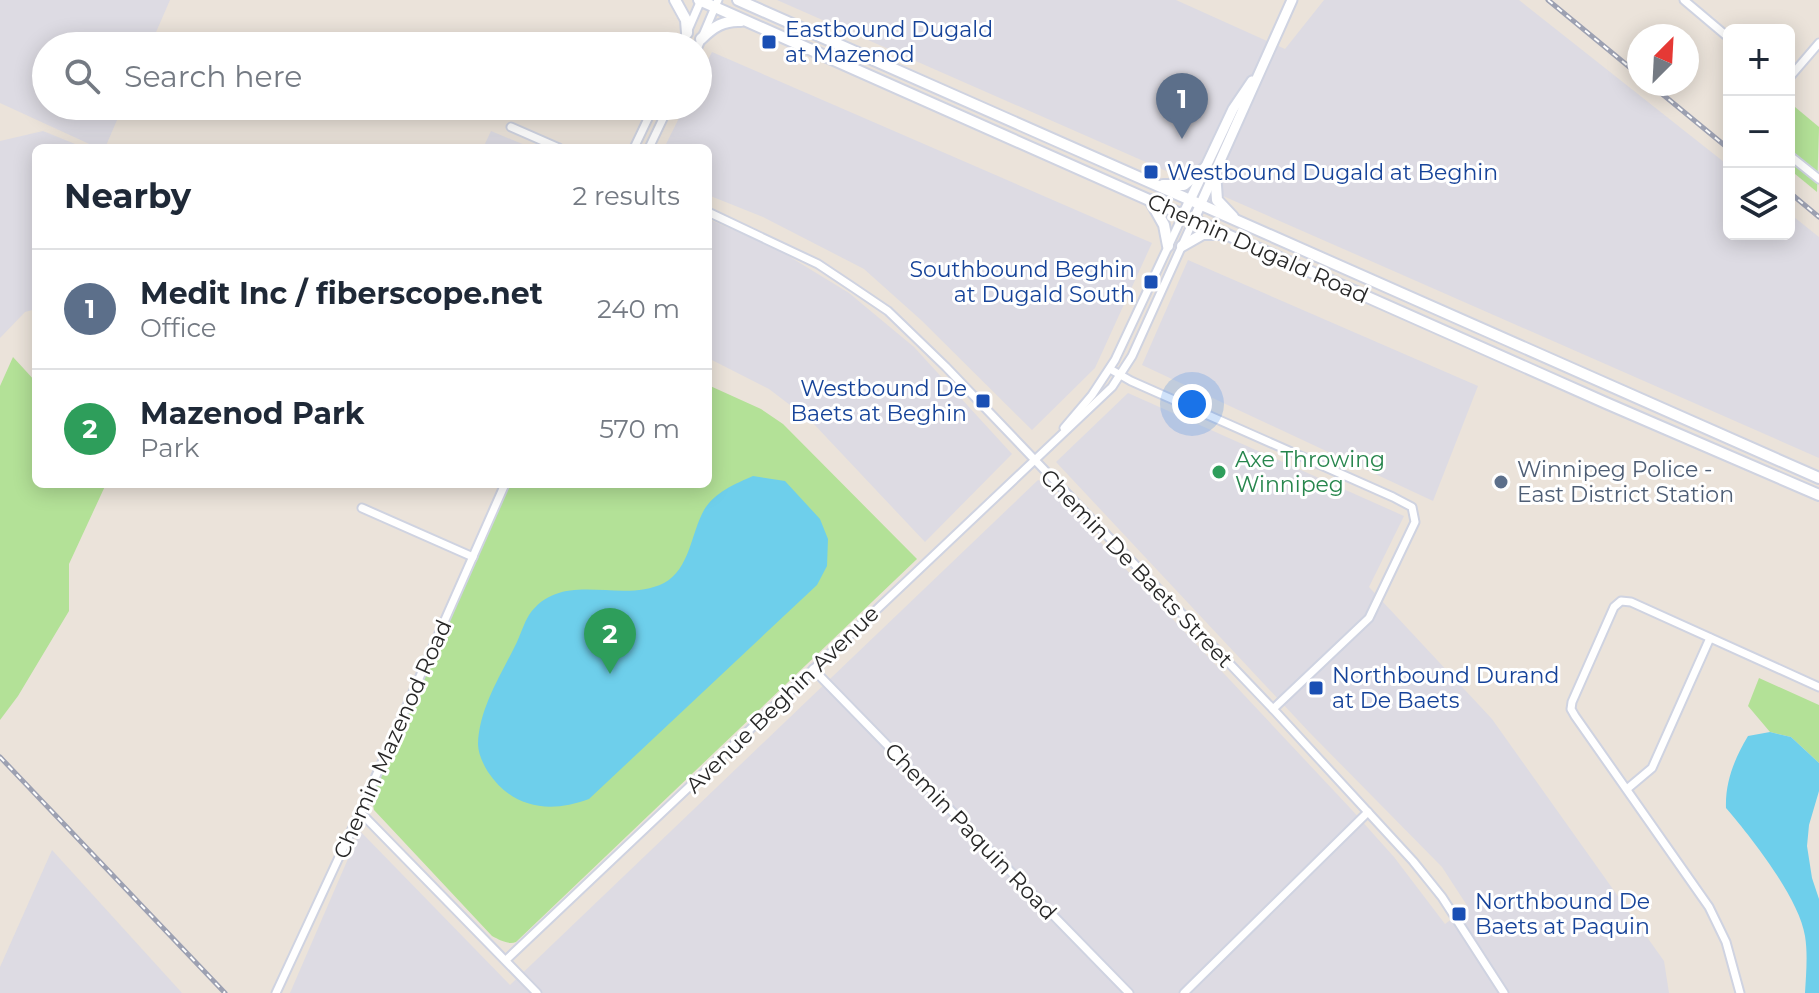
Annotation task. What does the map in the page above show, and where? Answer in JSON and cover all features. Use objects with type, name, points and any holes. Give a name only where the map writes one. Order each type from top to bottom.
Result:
[{"type":"main road","points":[[675,0],[686,20],[687,32]]},
{"type":"main road","name":"Chemin Dugald Road","points":[[700,0],[717,4],[746,21],[1819,495]]},
{"type":"main road","name":"Chemin Dugald Road","points":[[738,0],[1819,478]]},
{"type":"main road","points":[[712,32],[721,24],[746,21]]},
{"type":"main road","points":[[1153,183],[1184,185],[1210,169],[1217,200],[1240,223]]},
{"type":"main road","points":[[1150,200],[1164,225],[1168,246]]},
{"type":"main road","points":[[1182,246],[1203,234],[1226,234]]},
{"type":"street","points":[[687,32],[700,0]]},
{"type":"street","name":"Avenue Beghin Avenue","points":[[1058,436],[1110,369],[1168,246],[1189,217],[1210,169],[1243,113],[1292,0]]},
{"type":"street","points":[[1684,0],[1723,33]]},
{"type":"street","points":[[705,32],[717,4]]},
{"type":"street","points":[[1795,71],[1819,43]]},
{"type":"street","points":[[636,144],[647,120]]},
{"type":"street","points":[[651,144],[662,120]]},
{"type":"street","points":[[511,127],[550,144]]},
{"type":"street","points":[[1795,160],[1819,179]]},
{"type":"street","name":"Chemin De Baets Street","points":[[712,214],[818,264],[888,311],[946,367],[1273,709],[1431,882],[1504,993]]},
{"type":"street","name":"Avenue Beghin Avenue","points":[[506,960],[1105,394],[1132,356],[1182,246],[1189,217]]},
{"type":"street","points":[[1110,369],[1412,507],[1415,522],[1369,618],[1273,709]]},
{"type":"street","name":"Chemin Mazenod Road","points":[[276,993],[503,488]]},
{"type":"street","points":[[362,508],[473,557]]},
{"type":"street","points":[[1740,993],[1726,942],[1709,907],[1571,709],[1614,607],[1621,601],[1631,602],[1819,687]]},
{"type":"street","points":[[1627,789],[1652,768],[1710,638]]},
{"type":"street","name":"Chemin Paquin Road","points":[[813,669],[1129,993]]},
{"type":"street","points":[[360,812],[537,993]]},
{"type":"street","points":[[1184,993],[1368,812]]},
{"type":"shaded area","points":[[0,0],[170,0],[156,32],[32,32],[32,118],[0,103]]},
{"type":"shaded area","points":[[777,0],[1176,0],[1285,49],[1324,0],[1519,0],[1627,85],[1627,96],[1640,96],[1723,161],[1723,240],[1795,240],[1795,218],[1819,237],[1819,458]]},
{"type":"shaded area","points":[[712,52],[1152,243],[1095,368],[1032,430],[921,320],[864,269],[763,217],[712,197],[712,144],[666,144],[678,120],[712,120]]},
{"type":"shaded area","points":[[37,120],[117,120],[107,144],[89,144]]},
{"type":"shaded area","points":[[43,131],[75,144],[32,144],[32,310],[25,312],[0,338],[0,141]]},
{"type":"shaded area","points":[[491,131],[522,144],[485,144]]},
{"type":"shaded area","points":[[712,221],[777,249],[849,293],[914,347],[1012,454],[925,542],[811,421],[769,389],[712,360]]},
{"type":"shaded area","points":[[1188,260],[1478,386],[1433,501],[1142,365]]},
{"type":"shaded area","points":[[1128,393],[1404,516],[1369,587],[1492,719],[1664,961],[1669,993],[290,993],[360,831],[510,985],[1038,480],[1045,483],[1351,809],[1394,857],[1445,924],[1468,907],[1442,867],[1310,733],[1056,462]]},
{"type":"shaded area","points":[[52,850],[182,993],[0,993],[0,967]]},
{"type":"green space","points":[[1795,107],[1819,127],[1817,192],[1795,174]]},
{"type":"green space","points":[[13,357],[32,378],[32,488],[104,488],[69,564],[69,611],[0,720],[0,386]]},
{"type":"green space","points":[[712,387],[761,409],[783,424],[917,559],[516,942],[504,942],[492,936],[374,810],[373,789],[503,488],[712,488]]},
{"type":"green space","points":[[1759,678],[1819,705],[1819,763],[1791,737],[1770,732],[1748,706]]},
{"type":"water","points":[[753,476],[785,481],[820,519],[828,539],[827,566],[817,585],[589,799],[546,807],[532,805],[508,794],[483,762],[478,747],[479,731],[492,691],[529,615],[542,601],[558,593],[575,590],[629,591],[664,583],[673,577],[685,560],[704,510],[726,489]]},
{"type":"water","points":[[1770,732],[1791,737],[1819,763],[1819,791],[1809,825],[1807,846],[1819,899],[1819,993],[1805,993],[1806,943],[1794,904],[1760,851],[1726,808],[1732,770],[1748,736]]},
{"type":"railway","points":[[1548,0],[1627,65]]},
{"type":"railway","points":[[1665,96],[1723,144]]},
{"type":"railway","points":[[1795,197],[1819,217]]},
{"type":"railway","points":[[0,757],[225,993]]},
{"type":"place","name":"Eastbound Dugald at Mazenod","points":[[769,42]]},
{"type":"place","name":"Medit Inc / fiberscope.net","points":[[1182,139]]},
{"type":"place","name":"Westbound Dugald at Beghin","points":[[1151,172]]},
{"type":"place","name":"Southbound Beghin at Dugald South","points":[[1151,282]]},
{"type":"place","name":"Westbound De Baets at Beghin","points":[[983,401]]},
{"type":"place","name":"Axe Throwing Winnipeg","points":[[1219,472]]},
{"type":"place","name":"Winnipeg Police - East District Station","points":[[1501,482]]},
{"type":"place","name":"Mazenod Park","points":[[610,674]]},
{"type":"place","name":"Northbound Durand at De Baets","points":[[1316,688]]},
{"type":"place","name":"Northbound De Baets at Paquin","points":[[1459,914]]}]
